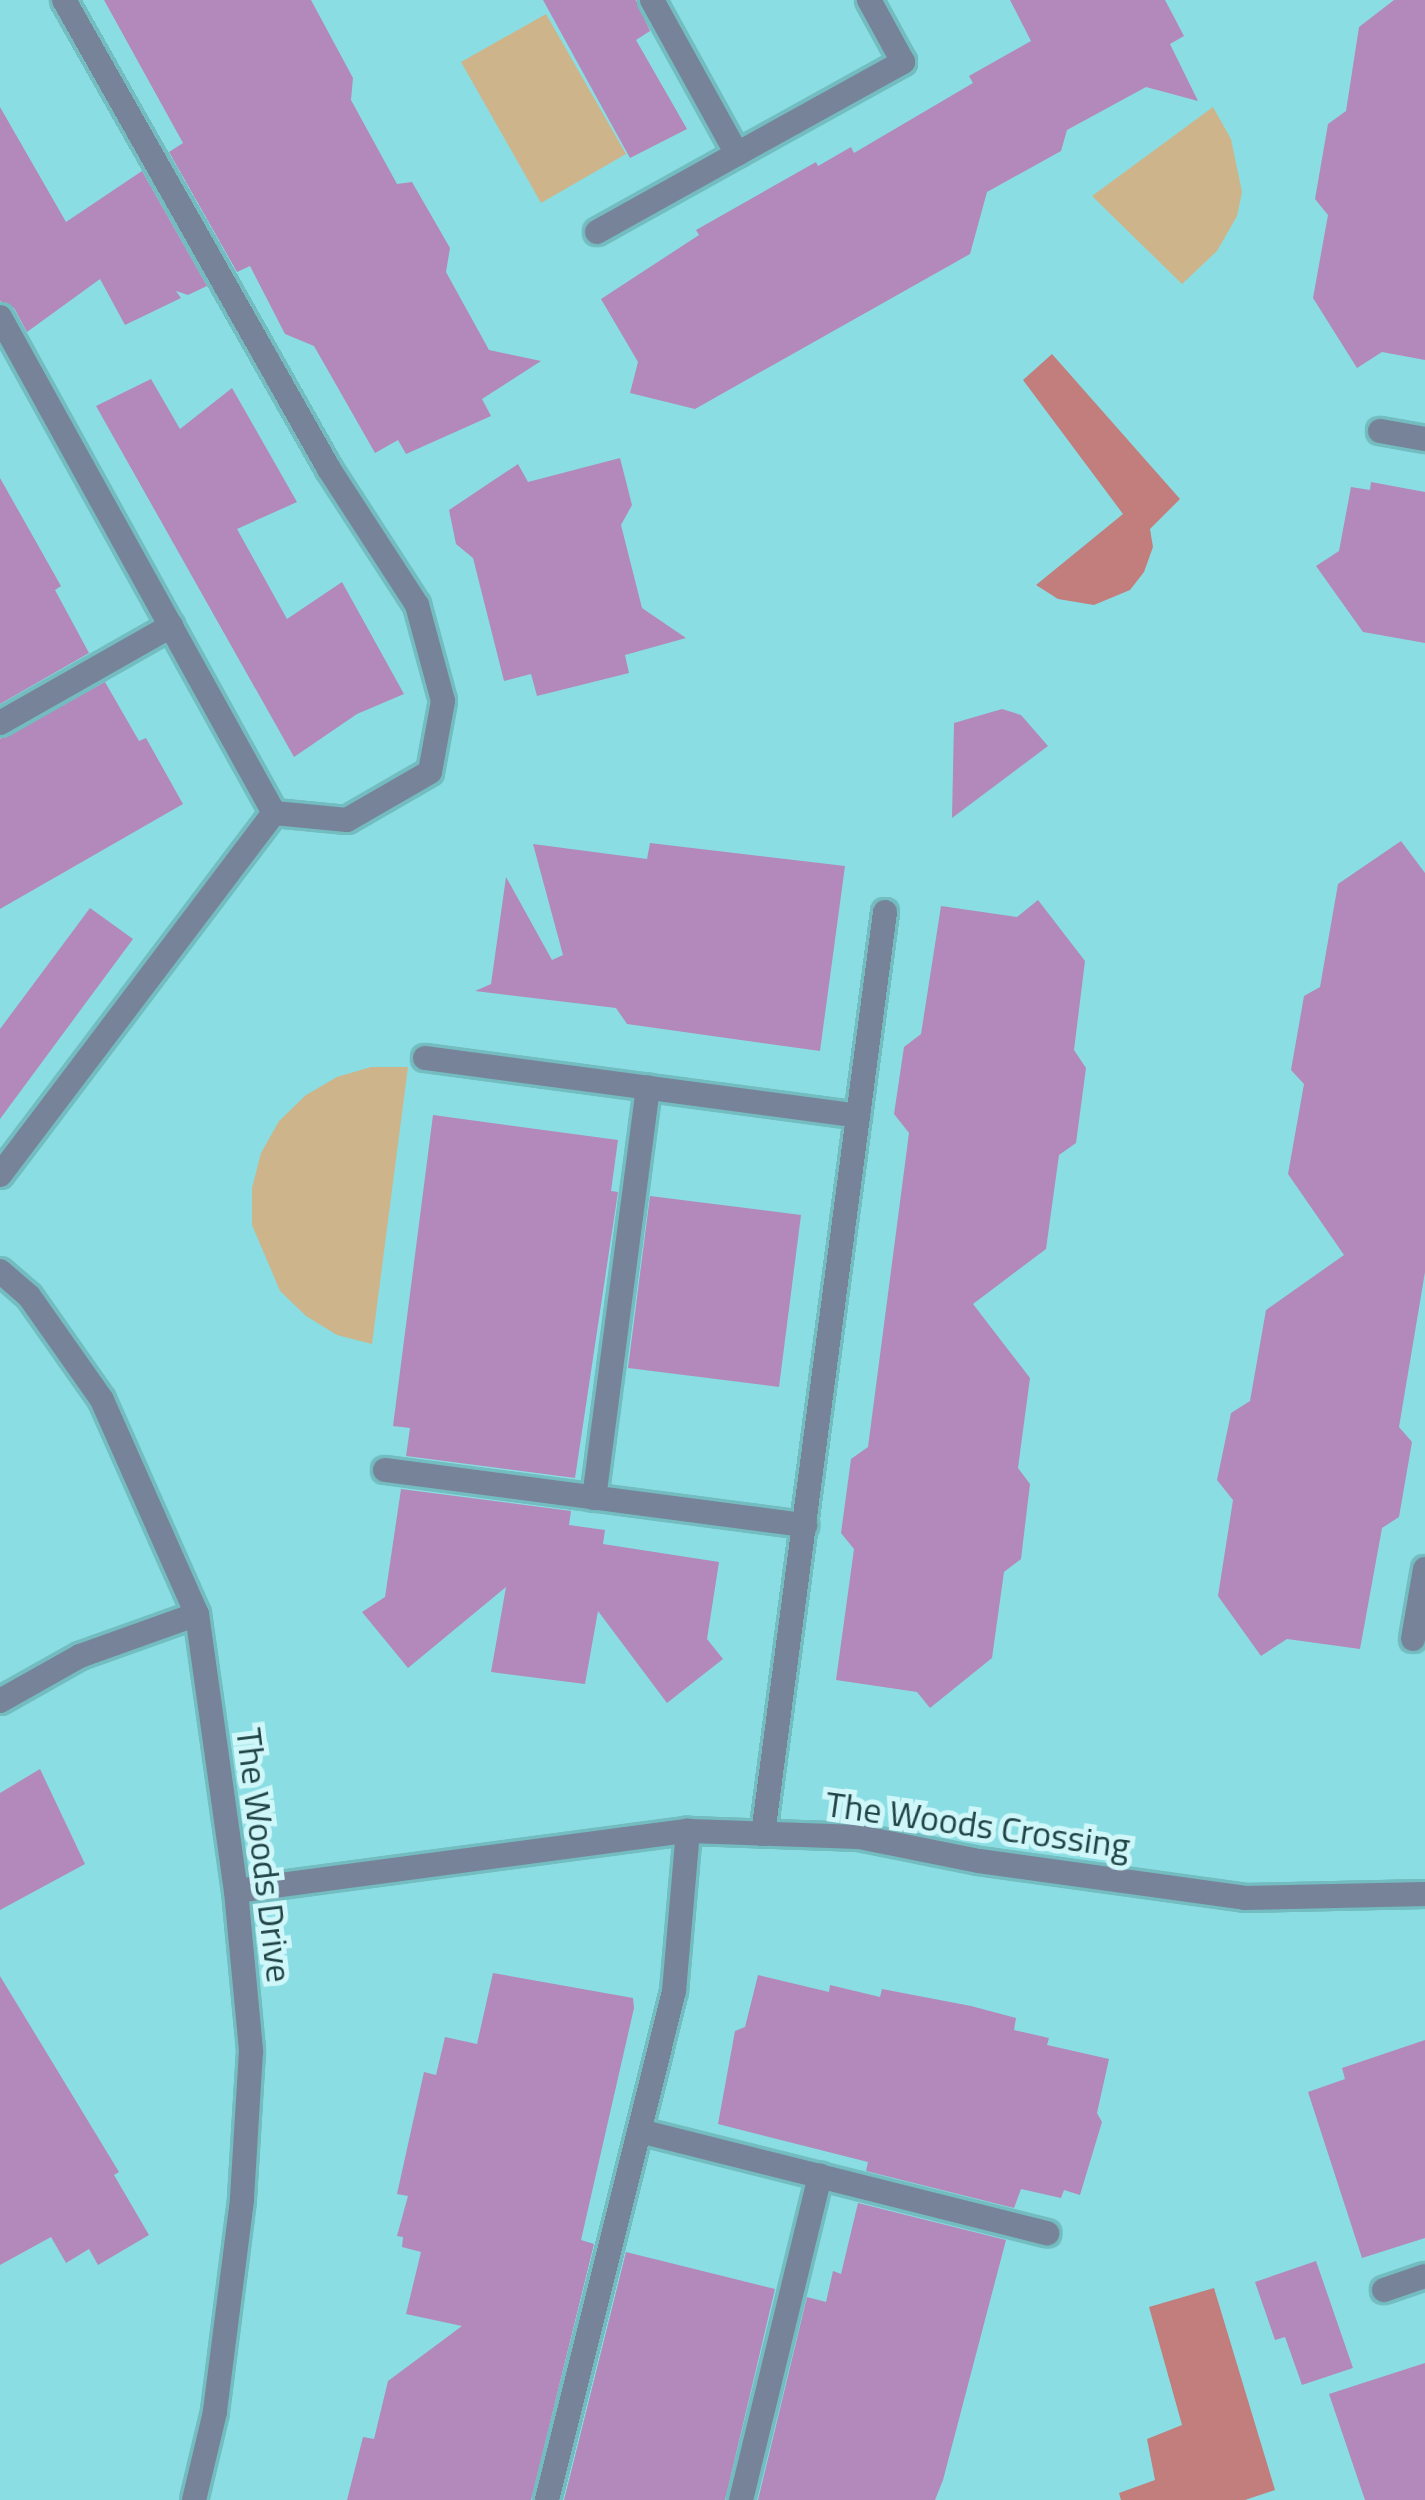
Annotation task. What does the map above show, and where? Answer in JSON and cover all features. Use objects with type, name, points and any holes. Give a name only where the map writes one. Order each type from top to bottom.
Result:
[{"type":"lane","points":[[64,0],[328,469],[417,605],[443,701],[430,772],[347,820],[274,813]]},
{"type":"lane","points":[[652,0],[737,154]]},
{"type":"lane","points":[[597,232],[903,62],[869,0]]},
{"type":"lane","points":[[0,317],[274,813]]},
{"type":"lane","points":[[1380,431],[1425,439]]},
{"type":"lane","points":[[0,723],[171,626]]},
{"type":"lane","points":[[0,1174],[274,813]]},
{"type":"lane","points":[[764,1834],[885,912]]},
{"type":"lane","points":[[425,1058],[858,1116]]},
{"type":"lane","points":[[595,1498],[648,1088]]},
{"type":"lane","name":"The Woods Drive","points":[[0,1271],[28,1296],[102,1400],[197,1614],[236,1891],[251,2051],[242,2200],[215,2412],[194,2500]]},
{"type":"lane","points":[[385,1470],[805,1525]]},
{"type":"lane","points":[[1413,1639],[1425,1569]]},
{"type":"lane","points":[[0,1701],[80,1656],[197,1614]]},
{"type":"lane","points":[[547,2500],[674,1991],[688,1831]]},
{"type":"lane","name":"The Woods Crossing","points":[[236,1891],[688,1831],[859,1837],[979,1861],[1245,1898],[1425,1894]]},
{"type":"lane","points":[[640,2131],[1047,2233]]},
{"type":"lane","points":[[741,2500],[820,2176]]},
{"type":"lane","points":[[1384,2290],[1425,2276]]},
{"type":"shaded area","points":[[546,14],[626,154],[541,203],[461,62]]},
{"type":"shaded area","points":[[1213,107],[1231,139],[1242,192],[1237,216],[1217,251],[1182,284],[1092,196]]},
{"type":"shaded area","points":[[1052,354],[1180,499],[1150,529],[1153,547],[1144,572],[1130,590],[1094,605],[1058,599],[1036,585],[1123,514],[1023,380]]},
{"type":"shaded area","points":[[371,1067],[408,1067],[372,1344],[337,1335],[306,1316],[280,1291],[252,1225],[252,1188],[261,1153],[279,1121],[306,1095],[337,1077]]},
{"type":"shaded area","points":[[1214,2288],[1275,2490],[1245,2500],[1121,2500],[1119,2493],[1155,2480],[1147,2439],[1182,2425],[1149,2307]]},
{"type":"building","points":[[104,0],[311,0],[353,78],[351,100],[397,184],[412,182],[450,248],[446,272],[489,350],[541,361],[482,399],[491,416],[406,454],[398,440],[375,453],[314,346],[285,334],[250,266],[237,272],[169,152],[183,143]]},
{"type":"building","points":[[543,0],[636,0],[650,31],[636,40],[687,129],[630,158]]},
{"type":"building","points":[[1010,0],[1165,0],[1184,36],[1170,44],[1198,101],[1146,87],[1067,130],[1061,151],[987,192],[970,254],[695,409],[630,393],[638,362],[601,299],[699,235],[696,230],[816,162],[818,166],[851,147],[854,153],[973,83],[969,76],[1031,41]]},
{"type":"building","points":[[1394,0],[1425,0],[1425,360],[1382,352],[1357,368],[1313,298],[1328,215],[1315,199],[1328,124],[1346,111],[1359,27]]},
{"type":"building","points":[[0,107],[66,222],[142,171],[207,286],[188,295],[176,291],[181,298],[125,325],[100,279],[27,332],[14,308],[0,301]]},
{"type":"building","points":[[151,379],[180,429],[232,388],[297,502],[237,529],[287,619],[342,582],[404,694],[357,714],[294,757],[96,406]]},
{"type":"building","points":[[620,458],[632,505],[621,525],[642,608],[686,638],[625,655],[629,673],[537,696],[531,674],[504,681],[473,558],[456,544],[449,510],[518,464],[528,482]]},
{"type":"building","points":[[0,478],[61,586],[55,590],[89,653],[0,704]]},
{"type":"building","points":[[1371,482],[1425,492],[1425,643],[1363,632],[1316,566],[1339,551],[1351,487],[1370,490]]},
{"type":"building","points":[[105,682],[139,741],[146,738],[183,804],[0,909],[0,739]]},
{"type":"building","points":[[1002,709],[1021,715],[1048,746],[952,818],[954,723]]},
{"type":"building","points":[[1401,841],[1425,873],[1425,1272],[1399,1427],[1412,1442],[1399,1517],[1382,1528],[1360,1649],[1287,1639],[1261,1656],[1218,1596],[1233,1500],[1217,1480],[1231,1413],[1250,1401],[1266,1310],[1344,1255],[1288,1174],[1304,1084],[1291,1070],[1304,996],[1320,987],[1338,884]]},
{"type":"building","points":[[650,843],[845,866],[820,1051],[627,1024],[616,1008],[475,991],[491,984],[506,877],[552,960],[563,955],[533,844],[647,859]]},
{"type":"building","points":[[1038,900],[1085,961],[1074,1050],[1086,1068],[1076,1143],[1059,1155],[1046,1249],[973,1304],[1030,1378],[1018,1468],[1030,1484],[1021,1559],[1004,1572],[992,1658],[930,1708],[917,1692],[836,1680],[854,1549],[841,1533],[851,1459],[868,1447],[909,1133],[894,1114],[904,1047],[921,1034],[941,906],[1017,917]]},
{"type":"building","points":[[90,908],[133,939],[0,1119],[0,1029]]},
{"type":"building","points":[[433,1115],[618,1140],[611,1191],[618,1192],[575,1478],[406,1456],[410,1428],[393,1426]]},
{"type":"building","points":[[650,1196],[801,1215],[779,1387],[628,1368]]},
{"type":"building","points":[[401,1489],[571,1511],[569,1525],[605,1530],[603,1544],[719,1562],[707,1639],[723,1659],[667,1703],[598,1611],[585,1684],[491,1672],[506,1587],[408,1668],[362,1612],[385,1597]]},
{"type":"building","points":[[40,1769],[85,1864],[0,1910],[0,1793]]},
{"type":"building","points":[[493,1973],[633,1998],[634,2008],[581,2240],[594,2244],[531,2500],[347,2500],[363,2437],[374,2439],[388,2381],[462,2326],[406,2314],[421,2252],[402,2247],[403,2237],[397,2236],[408,2196],[397,2194],[424,2072],[436,2075],[445,2037],[477,2044]]},
{"type":"building","points":[[758,1975],[829,1992],[830,1985],[880,1997],[882,1989],[971,2006],[1016,2018],[1014,2030],[1049,2038],[1047,2045],[1109,2059],[1097,2113],[1102,2122],[1080,2195],[1064,2190],[1061,2198],[1021,2189],[1014,2208],[866,2171],[868,2162],[718,2124],[735,2031],[745,2027]]},
{"type":"building","points":[[0,1976],[119,2172],[114,2175],[149,2235],[98,2265],[89,2249],[66,2263],[51,2237],[0,2265]]},
{"type":"building","points":[[1425,2040],[1425,2238],[1362,2258],[1308,2092],[1345,2079],[1342,2068]]},
{"type":"building","points":[[858,2203],[1006,2240],[943,2480],[935,2500],[758,2500],[807,2297],[826,2302],[833,2271],[841,2274]]},
{"type":"building","points":[[626,2252],[775,2289],[725,2500],[564,2500]]},
{"type":"building","points":[[1316,2261],[1353,2368],[1302,2385],[1285,2337],[1275,2340],[1255,2282]]},
{"type":"building","points":[[1425,2363],[1425,2500],[1365,2500],[1329,2394]]}]
